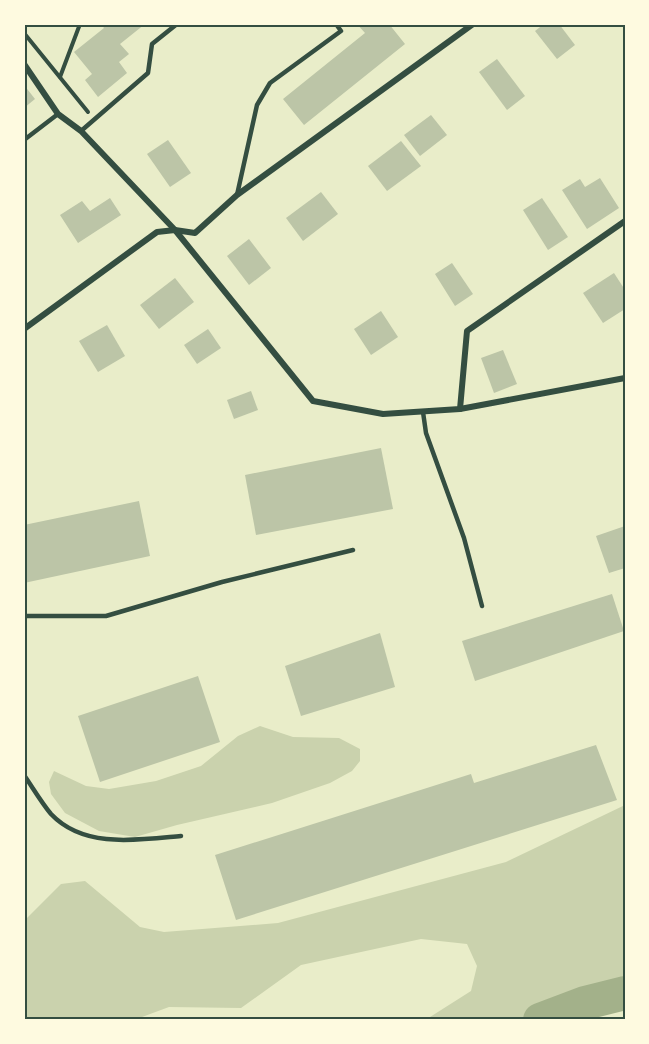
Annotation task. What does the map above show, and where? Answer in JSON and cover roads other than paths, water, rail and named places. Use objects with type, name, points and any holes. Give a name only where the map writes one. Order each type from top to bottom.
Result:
[{"type":"street","points":[[24,329],[157,232],[175,230],[195,233],[237,195],[473,24]]},
{"type":"street","points":[[24,64],[58,114],[81,131],[175,230],[313,401],[383,414],[423,412],[460,409],[625,378]]},
{"type":"street","points":[[460,409],[467,331],[625,221]]},
{"type":"lane","points":[[81,131],[148,73],[152,44],[177,24]]},
{"type":"lane","points":[[237,195],[257,105],[270,83],[342,31],[336,24]]},
{"type":"lane","points":[[24,140],[58,114]]},
{"type":"lane","points":[[423,412],[426,433],[464,538],[482,606]]},
{"type":"lane","points":[[24,616],[106,616],[222,582],[353,550]]},
{"type":"lane","points":[[24,775],[52,814],[77,833],[124,841],[181,836]]},
{"type":"waterway","points":[[540,1020],[585,1003],[625,993]]}]
